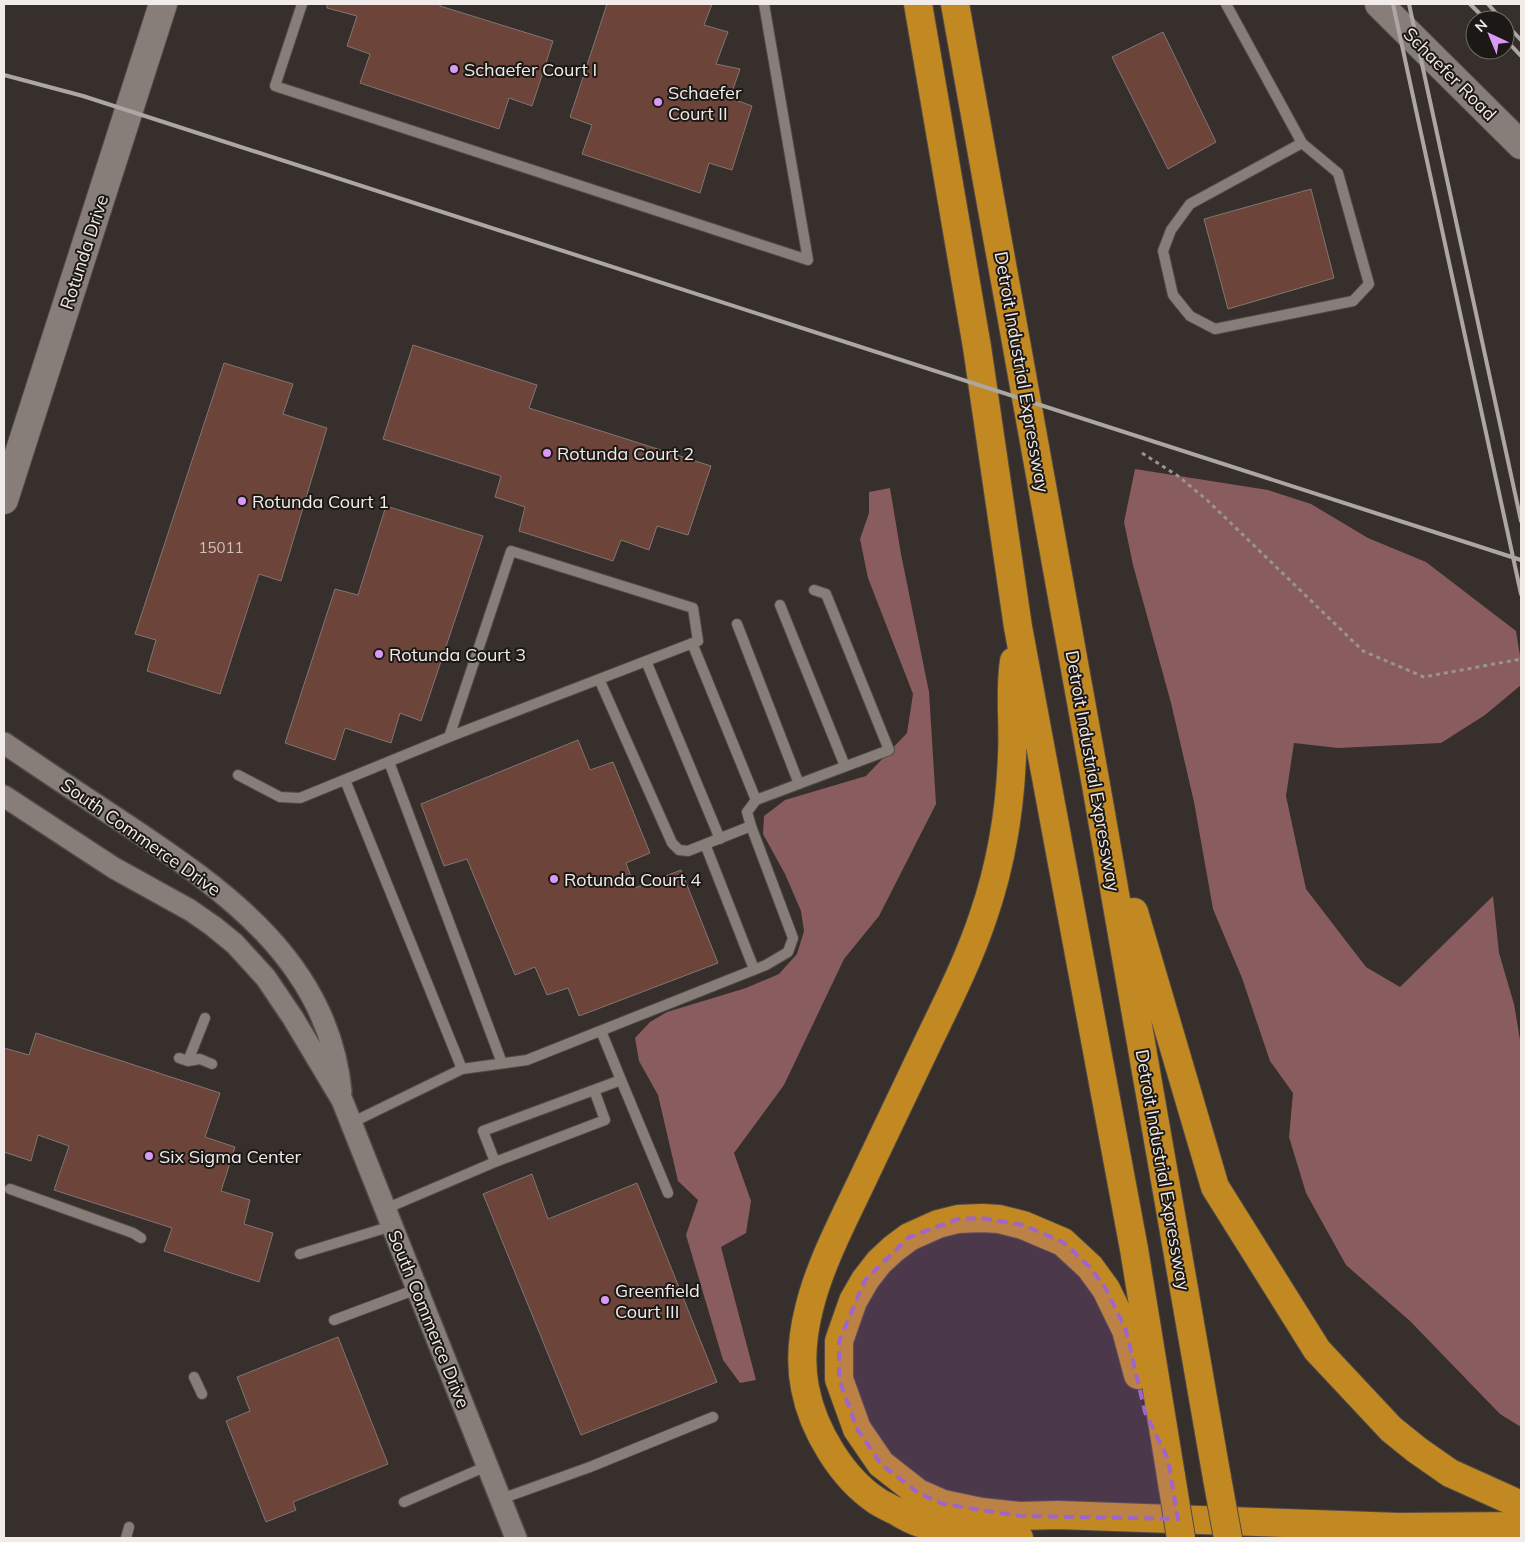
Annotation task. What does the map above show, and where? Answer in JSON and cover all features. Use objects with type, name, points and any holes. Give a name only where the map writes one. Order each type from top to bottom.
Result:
[{"type":"highway","points":[[918,4],[977,347],[1018,627],[1134,1249],[1182,1538]]},
{"type":"highway","name":"Detroit Industrial Expressway","points":[[955,4],[1096,785],[1228,1538]]},
{"type":"highway","points":[[1018,627],[1012,676],[1010,799],[1001,855],[983,917],[961,972],[857,1191],[820,1274],[808,1310],[804,1335],[803,1364],[805,1388],[824,1440],[838,1463],[855,1482],[877,1501],[916,1522],[938,1529],[970,1535],[1019,1538]]},
{"type":"highway","points":[[1096,785],[1215,1187],[1317,1350],[1380,1418],[1417,1450],[1450,1473],[1521,1505]]},
{"type":"highway","points":[[1169,1468],[1145,1412],[1136,1366],[1126,1330],[1106,1289],[1090,1267],[1063,1242],[1024,1225],[982,1218],[958,1219],[938,1224],[909,1237],[893,1248],[865,1280],[853,1301],[839,1341],[839,1379],[857,1429],[881,1464],[918,1493],[943,1504],[981,1512],[1020,1516],[1058,1515],[1399,1527],[1521,1526]]},
{"type":"main road","name":"Rotunda Drive","points":[[4,500],[163,4]]},
{"type":"main road","name":"Schaefer Road","points":[[1379,4],[1521,145]]},
{"type":"street","name":"South Commerce Drive","points":[[4,743],[184,863],[217,888],[250,917],[284,955],[304,982],[322,1014],[335,1051],[342,1100]]},
{"type":"street","name":"South Commerce Drive","points":[[4,796],[114,868],[190,910],[235,944],[266,978],[293,1018],[342,1100],[516,1538]]},
{"type":"lane","points":[[302,4],[275,86],[808,260],[764,4]]},
{"type":"lane","points":[[1226,4],[1302,143],[1338,172],[1369,284],[1352,301],[1215,329],[1190,316],[1173,295],[1162,251],[1171,230],[1190,204],[1302,143]]},
{"type":"lane","points":[[238,775],[280,797],[300,798],[449,737],[698,641],[693,608],[511,550],[449,737]]},
{"type":"lane","points":[[351,1123],[462,1069],[527,1060],[754,970],[778,959],[788,952],[793,938],[751,826],[748,812],[756,800],[890,750],[826,594],[814,590]]},
{"type":"lane","points":[[780,605],[845,766]]},
{"type":"lane","points":[[737,624],[799,784]]},
{"type":"lane","points":[[692,643],[756,800]]},
{"type":"lane","points":[[646,661],[720,839]]},
{"type":"lane","points":[[599,679],[672,843],[679,850],[688,851],[751,826]]},
{"type":"lane","points":[[388,762],[502,1064]]},
{"type":"lane","points":[[344,780],[462,1069]]},
{"type":"lane","points":[[705,844],[754,970]]},
{"type":"lane","points":[[205,1018],[184,1059],[200,1059],[212,1064]]},
{"type":"lane","points":[[601,1031],[668,1193]]},
{"type":"lane","points":[[495,1162],[483,1131],[621,1080]]},
{"type":"lane","points":[[300,1254],[389,1218],[495,1162],[605,1120],[594,1090]]},
{"type":"lane","points":[[10,1189],[133,1233],[141,1238]]},
{"type":"lane","points":[[334,1320],[417,1289]]},
{"type":"lane","points":[[194,1377],[202,1394]]},
{"type":"lane","points":[[501,1500],[590,1467],[713,1417]]},
{"type":"lane","points":[[404,1502],[487,1466]]},
{"type":"lane","points":[[126,1538],[129,1527]]},
{"type":"path","points":[[1142,453],[1178,476],[1207,500],[1363,651],[1424,677],[1521,659]]},
{"type":"highlighted area","points":[[982,1218],[1023,1225],[1063,1242],[1090,1267],[1106,1289],[1126,1330],[1145,1412],[1168,1459],[1178,1519],[1019,1516],[943,1504],[918,1493],[881,1464],[857,1429],[839,1379],[839,1341],[865,1280],[909,1237],[958,1219]]},
{"type":"shaded area","points":[[1135,469],[1268,490],[1311,504],[1368,538],[1426,562],[1516,631],[1521,662],[1521,685],[1485,715],[1441,743],[1338,748],[1294,743],[1286,796],[1306,889],[1366,967],[1400,987],[1493,896],[1499,953],[1514,1004],[1521,1046],[1521,1427],[1500,1414],[1410,1321],[1346,1265],[1306,1193],[1289,1137],[1293,1093],[1270,1061],[1242,978],[1213,909],[1194,802],[1171,703],[1133,565],[1124,522]]},
{"type":"shaded area","points":[[890,488],[901,554],[929,692],[936,804],[879,916],[844,959],[784,1085],[734,1153],[751,1201],[746,1233],[721,1247],[756,1380],[740,1383],[723,1360],[686,1235],[698,1200],[678,1181],[658,1095],[639,1061],[635,1038],[650,1022],[667,1012],[746,988],[779,974],[797,954],[804,931],[801,911],[785,874],[763,834],[764,816],[785,800],[866,776],[907,733],[913,694],[868,578],[860,539],[869,513],[869,492]]},
{"type":"building","name":"Schaefer Court I","points":[[327,4],[440,4],[440,6],[553,41],[532,106],[509,98],[499,129],[360,83],[370,54],[347,46],[357,16],[327,8]]},
{"type":"building","name":"Schaefer Court II","points":[[607,4],[712,4],[704,25],[728,32],[716,64],[740,69],[730,98],[752,106],[732,170],[709,163],[700,193],[582,154],[592,125],[570,117]]},
{"type":"building","points":[[1163,32],[1216,142],[1168,169],[1112,57]]},
{"type":"building","points":[[1311,189],[1334,278],[1228,309],[1204,219]]},
{"type":"building","name":"Rotunda Court 2","points":[[413,345],[537,385],[529,408],[711,466],[688,535],[657,526],[649,550],[621,540],[613,561],[519,531],[525,507],[495,497],[501,476],[383,439]]},
{"type":"building","name":"Rotunda Court 1","points":[[224,363],[293,384],[283,414],[327,428],[281,581],[259,574],[220,694],[147,671],[156,640],[135,634]]},
{"type":"building","name":"Rotunda Court 3","points":[[386,506],[483,536],[421,721],[400,713],[391,743],[345,728],[335,760],[285,743],[335,589],[358,595]]},
{"type":"building","name":"Rotunda Court 4","points":[[578,740],[590,770],[613,762],[650,853],[626,863],[635,888],[681,870],[718,963],[579,1016],[568,988],[547,995],[535,967],[515,975],[467,859],[444,866],[421,804]]},
{"type":"building","name":"Six Sigma Center","points":[[36,1033],[220,1093],[205,1137],[235,1147],[221,1191],[250,1200],[244,1224],[273,1233],[259,1282],[164,1251],[172,1228],[54,1190],[69,1146],[38,1135],[31,1161],[4,1152],[4,1048],[29,1055]]},
{"type":"building","name":"Greenfield Court III","points":[[532,1174],[548,1219],[637,1183],[717,1382],[581,1435],[483,1194]]},
{"type":"building","points":[[338,1337],[388,1464],[293,1502],[296,1510],[266,1522],[226,1421],[250,1411],[237,1377]]},
{"type":"railway","points":[[1393,4],[1521,594]]},
{"type":"railway","points":[[1409,4],[1521,521]]},
{"type":"railway","points":[[1470,4],[1476,10]]},
{"type":"railway","points":[[1488,4],[1493,10]]},
{"type":"railway","points":[[1515,34],[1521,40]]},
{"type":"railway","points":[[1515,50],[1521,56]]},
{"type":"railway","points":[[4,75],[83,96],[1521,560]]},
{"type":"place","name":"Schaefer Court I","points":[[454,69]]},
{"type":"place","name":"Schaefer Court II","points":[[658,102]]},
{"type":"place","name":"Rotunda Court 2","points":[[547,453]]},
{"type":"place","name":"Rotunda Court 1","points":[[242,501]]},
{"type":"place","name":"Rotunda Court 3","points":[[379,654]]},
{"type":"place","name":"Rotunda Court 4","points":[[554,879]]},
{"type":"place","name":"Six Sigma Center","points":[[149,1156]]},
{"type":"place","name":"Greenfield Court III","points":[[605,1300]]}]
